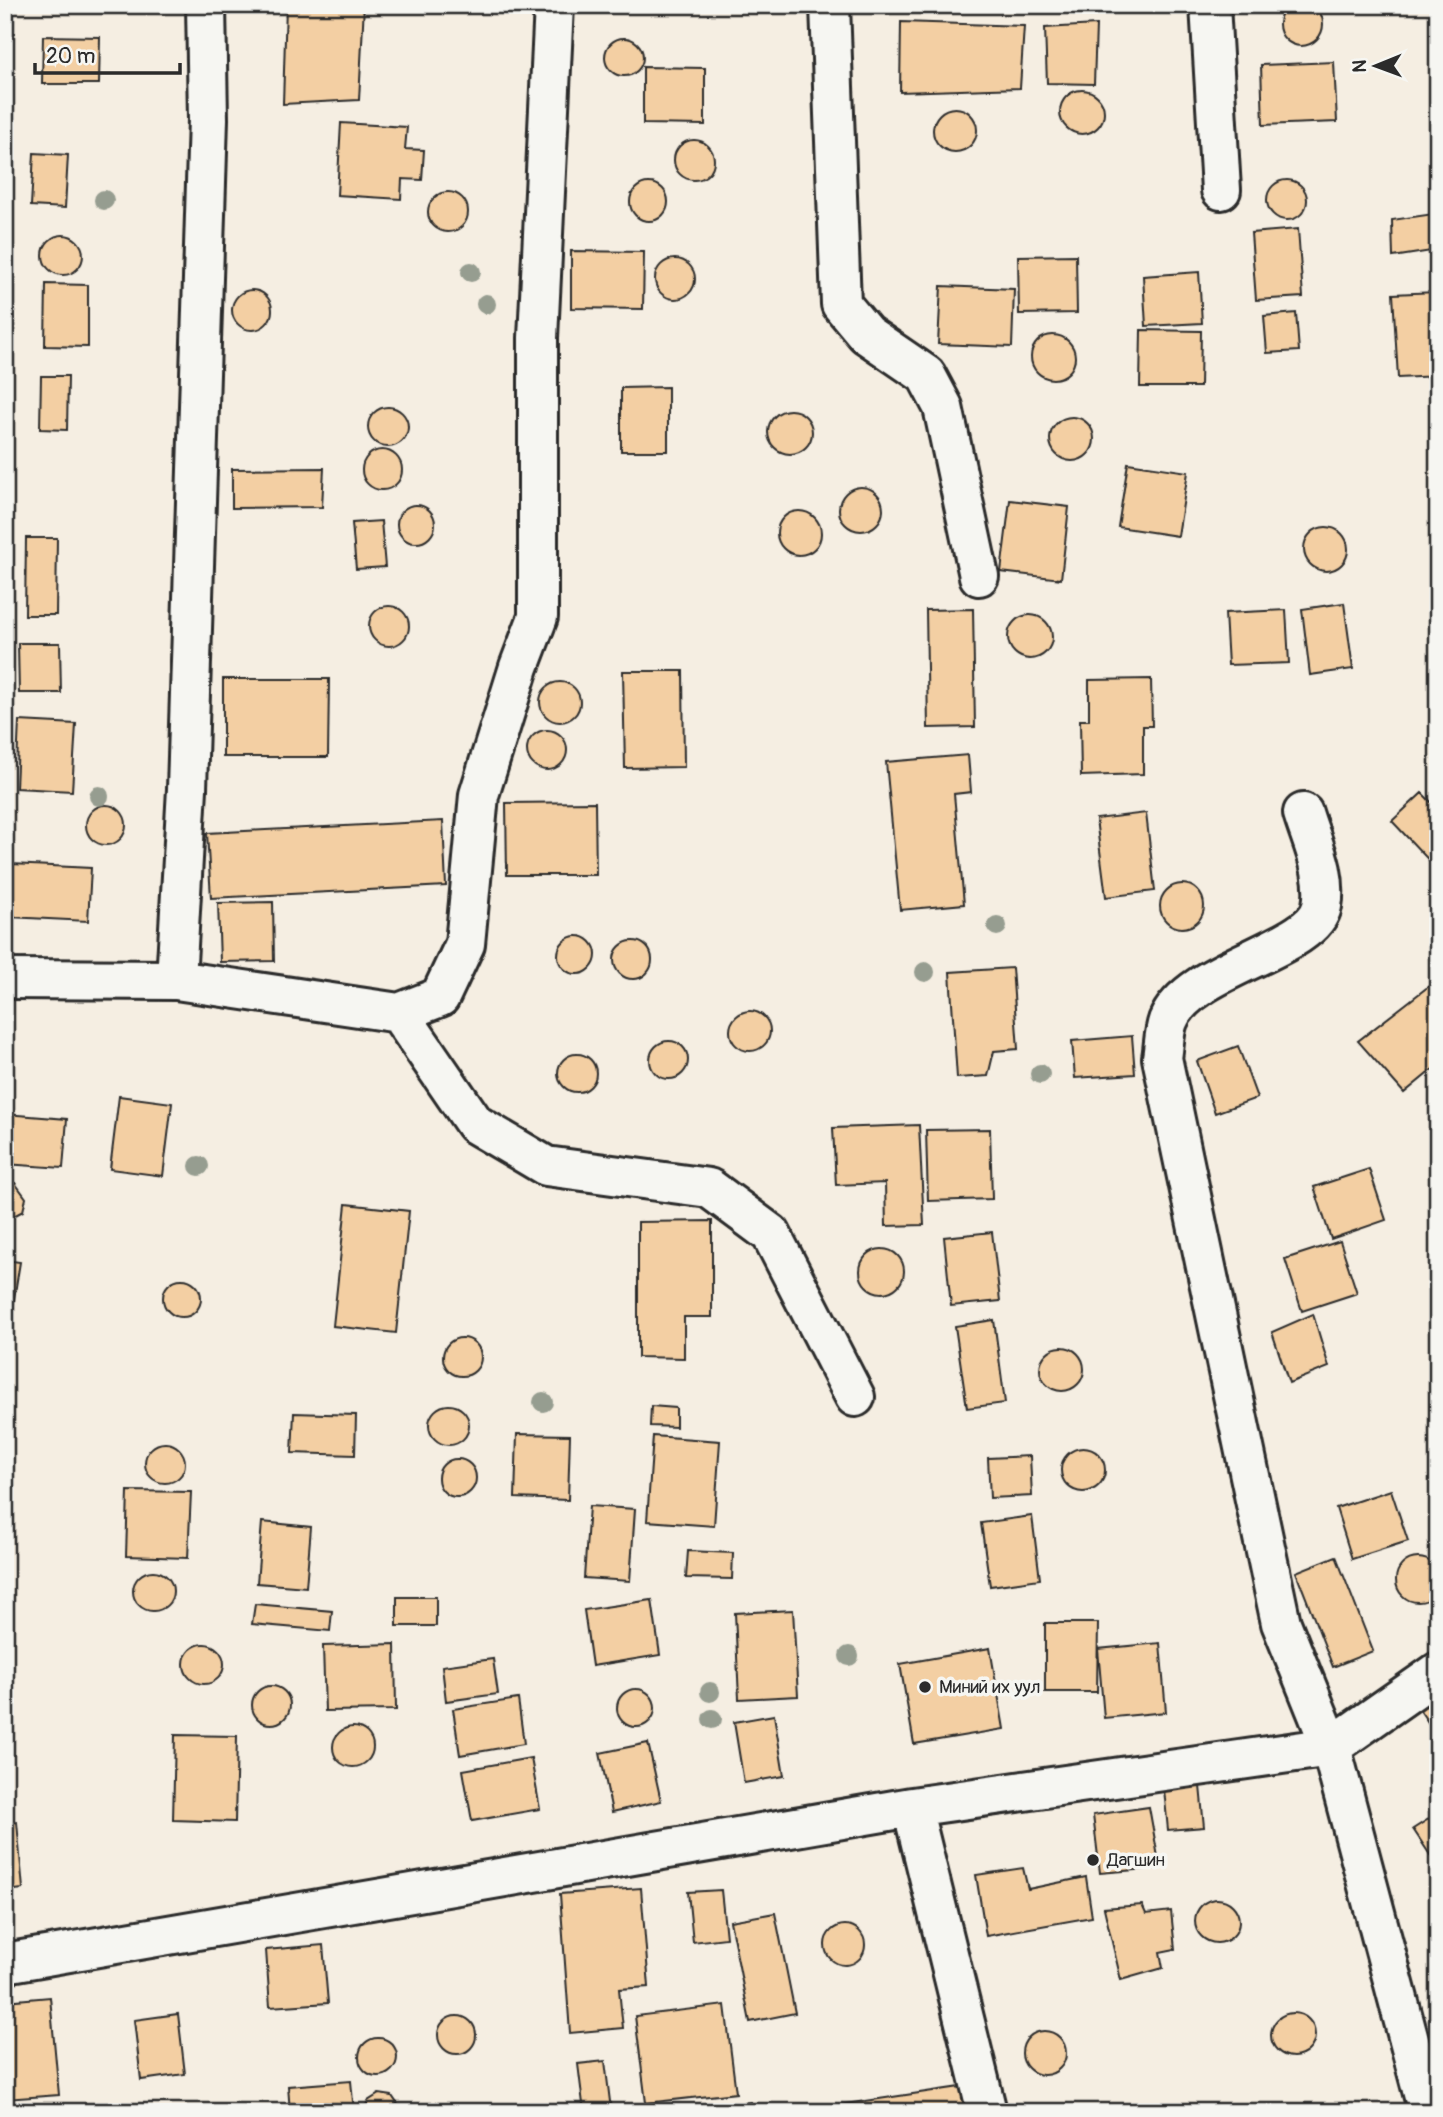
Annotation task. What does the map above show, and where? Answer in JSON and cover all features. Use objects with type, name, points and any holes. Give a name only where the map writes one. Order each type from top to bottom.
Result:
[{"type":"street","points":[[176,980],[188,776],[208,119],[206,5]]},
{"type":"street","points":[[5,979],[176,980],[399,1013],[440,997],[465,944],[479,795],[519,667],[538,617],[538,338],[555,5]]},
{"type":"street","points":[[830,5],[841,304],[866,334],[926,375],[943,407],[979,576]]},
{"type":"street","points":[[1210,5],[1221,190]]},
{"type":"street","points":[[1303,813],[1324,879],[1322,909],[1307,929],[1189,992],[1168,1021],[1162,1058],[1281,1623],[1331,1748],[1429,2112]]},
{"type":"street","points":[[399,1013],[475,1124],[546,1166],[709,1188],[771,1234],[855,1397]]},
{"type":"street","points":[[5,1963],[912,1807],[1331,1748],[1438,1672]]},
{"type":"street","points":[[912,1807],[987,2112]]},
{"type":"building","points":[[1301,2],[1316,9],[1323,24],[1316,39],[1301,46],[1286,39],[1279,24],[1286,9]]},
{"type":"building","points":[[286,5],[364,5],[359,100],[283,104]]},
{"type":"building","points":[[901,22],[1024,26],[1020,88],[900,92]]},
{"type":"building","points":[[1096,25],[1094,84],[1047,83],[1045,28]]},
{"type":"building","points":[[43,36],[100,37],[99,84],[42,84]]},
{"type":"building","points":[[624,38],[638,43],[643,57],[638,71],[624,76],[610,71],[605,57],[610,43]]},
{"type":"building","points":[[1334,62],[1337,122],[1263,125],[1261,65]]},
{"type":"building","points":[[643,67],[705,68],[705,125],[643,124]]},
{"type":"building","points":[[1082,90],[1091,91],[1098,96],[1103,103],[1103,121],[1098,128],[1091,133],[1082,134],[1073,133],[1066,128],[1061,121],[1060,112],[1061,103],[1066,96],[1073,91]]},
{"type":"building","points":[[955,108],[964,109],[971,114],[976,121],[976,139],[971,146],[964,151],[955,152],[946,151],[939,146],[934,139],[933,130],[934,121],[939,114],[946,109]]},
{"type":"building","points":[[341,123],[407,127],[405,149],[424,150],[422,180],[402,179],[401,199],[337,195]]},
{"type":"building","points":[[694,140],[708,146],[714,160],[708,174],[694,180],[680,174],[674,160],[680,146]]},
{"type":"building","points":[[34,153],[68,155],[65,208],[31,206]]},
{"type":"building","points":[[1287,180],[1301,186],[1307,200],[1301,214],[1287,220],[1273,214],[1267,200],[1273,186]]},
{"type":"building","points":[[649,183],[663,188],[668,202],[663,216],[649,221],[635,216],[630,202],[635,188]]},
{"type":"building","points":[[448,192],[462,198],[468,212],[462,226],[448,232],[434,226],[428,212],[434,198]]},
{"type":"building","points":[[1434,193],[1438,193],[1438,250],[1393,257],[1392,220],[1434,214]]},
{"type":"building","points":[[1298,229],[1303,297],[1256,300],[1251,233]]},
{"type":"building","points":[[63,235],[77,241],[83,255],[77,269],[63,275],[49,269],[43,255],[49,241]]},
{"type":"building","points":[[571,251],[644,252],[643,309],[571,308]]},
{"type":"building","points":[[1076,255],[1077,313],[1019,314],[1018,256]]},
{"type":"building","points":[[675,259],[689,265],[695,279],[689,293],[675,299],[661,293],[655,279],[661,265]]},
{"type":"building","points":[[1199,272],[1202,323],[1146,326],[1143,276]]},
{"type":"building","points":[[46,284],[88,285],[88,347],[45,346]]},
{"type":"building","points":[[941,286],[1014,289],[1012,347],[938,344]]},
{"type":"building","points":[[252,290],[266,296],[272,310],[266,324],[252,330],[238,324],[232,310],[238,296]]},
{"type":"building","points":[[1436,292],[1438,376],[1398,378],[1393,294]]},
{"type":"building","points":[[1296,313],[1299,351],[1267,353],[1264,316]]},
{"type":"building","points":[[1141,330],[1201,331],[1200,387],[1140,387]]},
{"type":"building","points":[[1053,335],[1069,341],[1075,357],[1069,373],[1053,379],[1037,373],[1031,357],[1037,341]]},
{"type":"building","points":[[41,376],[68,376],[67,430],[40,429]]},
{"type":"building","points":[[668,387],[668,451],[621,451],[621,388]]},
{"type":"building","points":[[388,407],[402,413],[408,427],[402,441],[388,447],[374,441],[368,427],[374,413]]},
{"type":"building","points":[[790,410],[805,417],[812,432],[805,447],[790,454],[775,447],[768,432],[775,417]]},
{"type":"building","points":[[1072,417],[1087,424],[1094,439],[1087,454],[1072,461],[1057,454],[1050,439],[1057,424]]},
{"type":"building","points":[[382,450],[396,456],[402,470],[396,484],[382,490],[368,484],[362,470],[368,456]]},
{"type":"building","points":[[1128,463],[1188,472],[1178,536],[1118,527]]},
{"type":"building","points":[[324,468],[322,507],[232,508],[232,469]]},
{"type":"building","points":[[861,487],[877,493],[883,509],[877,525],[861,531],[845,525],[839,509],[845,493]]},
{"type":"building","points":[[1010,500],[1069,507],[1061,579],[1001,572]]},
{"type":"building","points":[[416,505],[430,510],[435,524],[430,538],[416,543],[402,538],[397,524],[402,510]]},
{"type":"building","points":[[799,511],[815,517],[821,533],[815,549],[799,555],[783,549],[777,533],[783,517]]},
{"type":"building","points":[[381,521],[385,567],[356,569],[352,523]]},
{"type":"building","points":[[1326,527],[1342,533],[1348,549],[1342,565],[1326,571],[1310,565],[1304,549],[1310,533]]},
{"type":"building","points":[[26,538],[57,538],[56,615],[25,615]]},
{"type":"building","points":[[1344,603],[1353,669],[1310,675],[1302,609]]},
{"type":"building","points":[[389,606],[403,612],[409,626],[403,640],[389,646],[375,640],[369,626],[375,612]]},
{"type":"building","points":[[973,609],[975,727],[928,728],[926,610]]},
{"type":"building","points":[[1286,610],[1289,663],[1228,665],[1225,613]]},
{"type":"building","points":[[1030,615],[1046,621],[1052,637],[1046,653],[1030,659],[1014,653],[1008,637],[1014,621]]},
{"type":"building","points":[[18,643],[60,643],[61,693],[19,693]]},
{"type":"building","points":[[623,671],[683,671],[684,767],[625,768]]},
{"type":"building","points":[[223,679],[329,679],[328,757],[223,757]]},
{"type":"building","points":[[1151,679],[1152,726],[1143,726],[1143,774],[1081,776],[1080,720],[1089,720],[1089,680]]},
{"type":"building","points":[[560,682],[574,688],[580,702],[574,716],[560,722],[546,716],[540,702],[546,688]]},
{"type":"building","points":[[19,721],[76,724],[72,791],[16,788]]},
{"type":"building","points":[[547,730],[561,736],[567,750],[561,764],[547,770],[533,764],[527,750],[533,736]]},
{"type":"building","points":[[968,755],[971,792],[954,794],[964,904],[900,910],[886,762]]},
{"type":"building","points":[[1422,793],[1438,809],[1438,870],[1392,821]]},
{"type":"building","points":[[595,802],[596,875],[507,875],[506,803]]},
{"type":"building","points":[[106,805],[120,811],[126,825],[120,839],[106,845],[92,839],[86,825],[92,811]]},
{"type":"building","points":[[1146,813],[1155,891],[1106,897],[1096,819]]},
{"type":"building","points":[[443,821],[446,886],[211,898],[207,833]]},
{"type":"building","points":[[11,864],[91,868],[88,921],[9,917]]},
{"type":"building","points":[[1182,884],[1197,891],[1204,906],[1197,921],[1182,928],[1167,921],[1160,906],[1167,891]]},
{"type":"building","points":[[273,902],[274,961],[220,962],[218,903]]},
{"type":"building","points":[[577,936],[591,941],[596,955],[591,969],[577,974],[563,969],[558,955],[563,941]]},
{"type":"building","points":[[633,941],[647,946],[652,960],[647,974],[633,979],[619,974],[614,960],[619,946]]},
{"type":"building","points":[[1012,968],[1018,1049],[994,1051],[988,1076],[957,1078],[950,972]]},
{"type":"building","points":[[1438,979],[1438,1065],[1404,1093],[1358,1041]]},
{"type":"building","points":[[750,1011],[764,1017],[770,1031],[764,1045],[750,1051],[736,1045],[730,1031],[736,1017]]},
{"type":"building","points":[[1132,1036],[1135,1074],[1075,1078],[1072,1041]]},
{"type":"building","points":[[669,1041],[683,1046],[688,1060],[683,1074],[669,1079],[655,1074],[650,1060],[655,1046]]},
{"type":"building","points":[[1238,1046],[1257,1098],[1215,1113],[1197,1061]]},
{"type":"building","points":[[577,1054],[591,1059],[596,1073],[591,1087],[577,1092],[563,1087],[558,1073],[563,1059]]},
{"type":"building","points":[[119,1096],[172,1103],[163,1176],[110,1169]]},
{"type":"building","points":[[5,1114],[67,1119],[63,1168],[5,1164]]},
{"type":"building","points":[[919,1125],[924,1225],[886,1226],[885,1183],[836,1185],[833,1128]]},
{"type":"building","points":[[990,1129],[992,1199],[928,1201],[926,1130]]},
{"type":"building","points":[[1369,1169],[1386,1220],[1331,1239],[1314,1187]]},
{"type":"building","points":[[5,1181],[15,1183],[26,1198],[23,1211],[6,1220]]},
{"type":"building","points":[[346,1204],[409,1211],[396,1333],[333,1326]]},
{"type":"building","points":[[712,1221],[712,1317],[684,1317],[684,1358],[638,1357],[638,1222]]},
{"type":"building","points":[[992,1232],[1000,1301],[951,1306],[944,1237]]},
{"type":"building","points":[[1340,1241],[1357,1293],[1302,1311],[1285,1259]]},
{"type":"building","points":[[882,1249],[897,1256],[904,1271],[897,1286],[882,1293],[867,1286],[860,1271],[867,1256]]},
{"type":"building","points":[[5,1260],[20,1262],[8,1336],[5,1335]]},
{"type":"building","points":[[182,1279],[196,1284],[201,1298],[196,1312],[182,1317],[168,1312],[163,1298],[168,1284]]},
{"type":"building","points":[[1313,1314],[1329,1367],[1289,1383],[1272,1332]]},
{"type":"building","points":[[994,1320],[1005,1403],[967,1408],[955,1326]]},
{"type":"building","points":[[462,1338],[476,1343],[481,1357],[476,1371],[462,1376],[448,1371],[443,1357],[448,1343]]},
{"type":"building","points":[[1062,1347],[1078,1353],[1084,1369],[1078,1385],[1062,1391],[1046,1385],[1040,1369],[1046,1353]]},
{"type":"building","points":[[449,1405],[463,1411],[469,1425],[463,1439],[449,1445],[435,1439],[429,1425],[435,1411]]},
{"type":"building","points":[[651,1406],[676,1408],[676,1427],[650,1426]]},
{"type":"building","points":[[294,1413],[356,1415],[355,1455],[292,1453]]},
{"type":"building","points":[[517,1434],[570,1435],[568,1500],[515,1498]]},
{"type":"building","points":[[653,1436],[720,1441],[714,1526],[647,1521]]},
{"type":"building","points":[[165,1443],[179,1449],[185,1463],[179,1477],[165,1483],[151,1477],[145,1463],[151,1449]]},
{"type":"building","points":[[1083,1448],[1099,1454],[1105,1470],[1099,1486],[1083,1492],[1067,1486],[1061,1470],[1067,1454]]},
{"type":"building","points":[[1030,1456],[1032,1496],[990,1498],[988,1458]]},
{"type":"building","points":[[457,1459],[471,1464],[476,1478],[471,1492],[457,1497],[443,1492],[438,1478],[443,1464]]},
{"type":"building","points":[[1391,1490],[1408,1541],[1352,1559],[1336,1508]]},
{"type":"building","points":[[128,1491],[191,1492],[188,1558],[126,1556]]},
{"type":"building","points":[[589,1506],[635,1509],[630,1581],[584,1578]]},
{"type":"building","points":[[1032,1516],[1040,1579],[990,1586],[981,1523]]},
{"type":"building","points":[[262,1522],[311,1527],[306,1587],[257,1583]]},
{"type":"building","points":[[688,1551],[733,1553],[732,1579],[686,1578]]},
{"type":"building","points":[[1336,1556],[1373,1651],[1333,1667],[1296,1572]]},
{"type":"building","points":[[1418,1558],[1433,1565],[1440,1580],[1433,1595],[1418,1602],[1403,1595],[1396,1580],[1403,1565]]},
{"type":"building","points":[[153,1571],[167,1577],[173,1591],[167,1605],[153,1611],[139,1605],[133,1591],[139,1577]]},
{"type":"building","points":[[397,1597],[436,1597],[436,1626],[397,1626]]},
{"type":"building","points":[[652,1600],[660,1655],[592,1666],[584,1610]]},
{"type":"building","points":[[255,1604],[332,1611],[330,1631],[252,1624]]},
{"type":"building","points":[[793,1610],[798,1696],[739,1699],[735,1613]]},
{"type":"building","points":[[1045,1623],[1098,1623],[1097,1692],[1045,1692]]},
{"type":"building","points":[[1160,1643],[1166,1712],[1104,1718],[1098,1649]]},
{"type":"building","points":[[204,1644],[218,1650],[224,1664],[218,1678],[204,1684],[190,1678],[184,1664],[190,1650]]},
{"type":"building","points":[[395,1644],[396,1710],[325,1711],[323,1646]]},
{"type":"building","points":[[990,1648],[1004,1729],[914,1744],[900,1664]]},
{"type":"building","points":[[493,1659],[498,1694],[446,1701],[442,1666]]},
{"type":"building","points":[[1438,1683],[1438,1737],[1413,1700]]},
{"type":"building","points":[[271,1686],[285,1691],[290,1705],[285,1719],[271,1724],[257,1719],[252,1705],[257,1691]]},
{"type":"building","points":[[636,1689],[650,1694],[655,1708],[650,1722],[636,1727],[622,1722],[617,1708],[622,1694]]},
{"type":"building","points":[[518,1699],[524,1744],[460,1755],[453,1709]]},
{"type":"building","points":[[774,1715],[784,1776],[744,1783],[734,1722]]},
{"type":"building","points":[[353,1727],[367,1733],[373,1747],[367,1761],[353,1767],[339,1761],[333,1747],[339,1733]]},
{"type":"building","points":[[175,1735],[237,1736],[235,1822],[173,1820]]},
{"type":"building","points":[[648,1743],[661,1801],[612,1812],[600,1753]]},
{"type":"building","points":[[531,1758],[540,1809],[472,1821],[463,1770]]},
{"type":"building","points":[[1200,1786],[1204,1827],[1168,1830],[1164,1789]]},
{"type":"building","points":[[1149,1807],[1160,1868],[1100,1873],[1093,1815]]},
{"type":"building","points":[[1438,1813],[1438,1867],[1413,1829]]},
{"type":"building","points":[[17,1822],[23,1889],[5,1891],[5,1823]]},
{"type":"building","points":[[1023,1868],[1028,1889],[1086,1877],[1092,1917],[986,1936],[976,1875]]},
{"type":"building","points":[[641,1888],[649,1987],[619,1989],[623,2028],[570,2033],[560,1894]]},
{"type":"building","points":[[721,1890],[726,1938],[693,1942],[688,1892]]},
{"type":"building","points":[[1217,1899],[1232,1906],[1239,1921],[1232,1936],[1217,1943],[1202,1936],[1195,1921],[1202,1906]]},
{"type":"building","points":[[1142,1905],[1146,1914],[1171,1911],[1175,1949],[1160,1952],[1163,1968],[1121,1980],[1104,1908]]},
{"type":"building","points":[[775,1913],[795,2013],[750,2022],[730,1921]]},
{"type":"building","points":[[845,1925],[859,1931],[865,1945],[859,1959],[845,1965],[831,1959],[825,1945],[831,1931]]},
{"type":"building","points":[[323,1945],[328,2003],[270,2007],[266,1950]]},
{"type":"building","points":[[50,1997],[59,2095],[5,2099],[5,2001]]},
{"type":"building","points":[[725,2005],[736,2093],[646,2103],[635,2016]]},
{"type":"building","points":[[1293,2013],[1308,2020],[1315,2035],[1308,2050],[1293,2057],[1278,2050],[1271,2035],[1278,2020]]},
{"type":"building","points":[[178,2014],[185,2074],[141,2080],[134,2020]]},
{"type":"building","points":[[457,2016],[471,2021],[476,2035],[471,2049],[457,2054],[443,2049],[438,2035],[443,2021]]},
{"type":"building","points":[[1044,2031],[1059,2038],[1066,2053],[1059,2068],[1044,2075],[1029,2068],[1022,2053],[1029,2038]]},
{"type":"building","points":[[378,2038],[392,2043],[397,2057],[392,2071],[378,2076],[364,2071],[359,2057],[364,2043]]},
{"type":"building","points":[[605,2061],[611,2110],[584,2112],[578,2064]]},
{"type":"building","points":[[351,2081],[354,2112],[290,2112],[288,2086]]},
{"type":"building","points":[[967,2086],[971,2112],[811,2112],[811,2109]]},
{"type":"building","points":[[379,2094],[392,2096],[403,2112],[363,2112],[368,2101]]},
{"type":"building","points":[[750,2102],[751,2112],[685,2112],[685,2110]]},
{"type":"place","name":"Миний их уул","points":[[925,1687]]},
{"type":"place","name":"Дагшин","points":[[1093,1860]]}]
